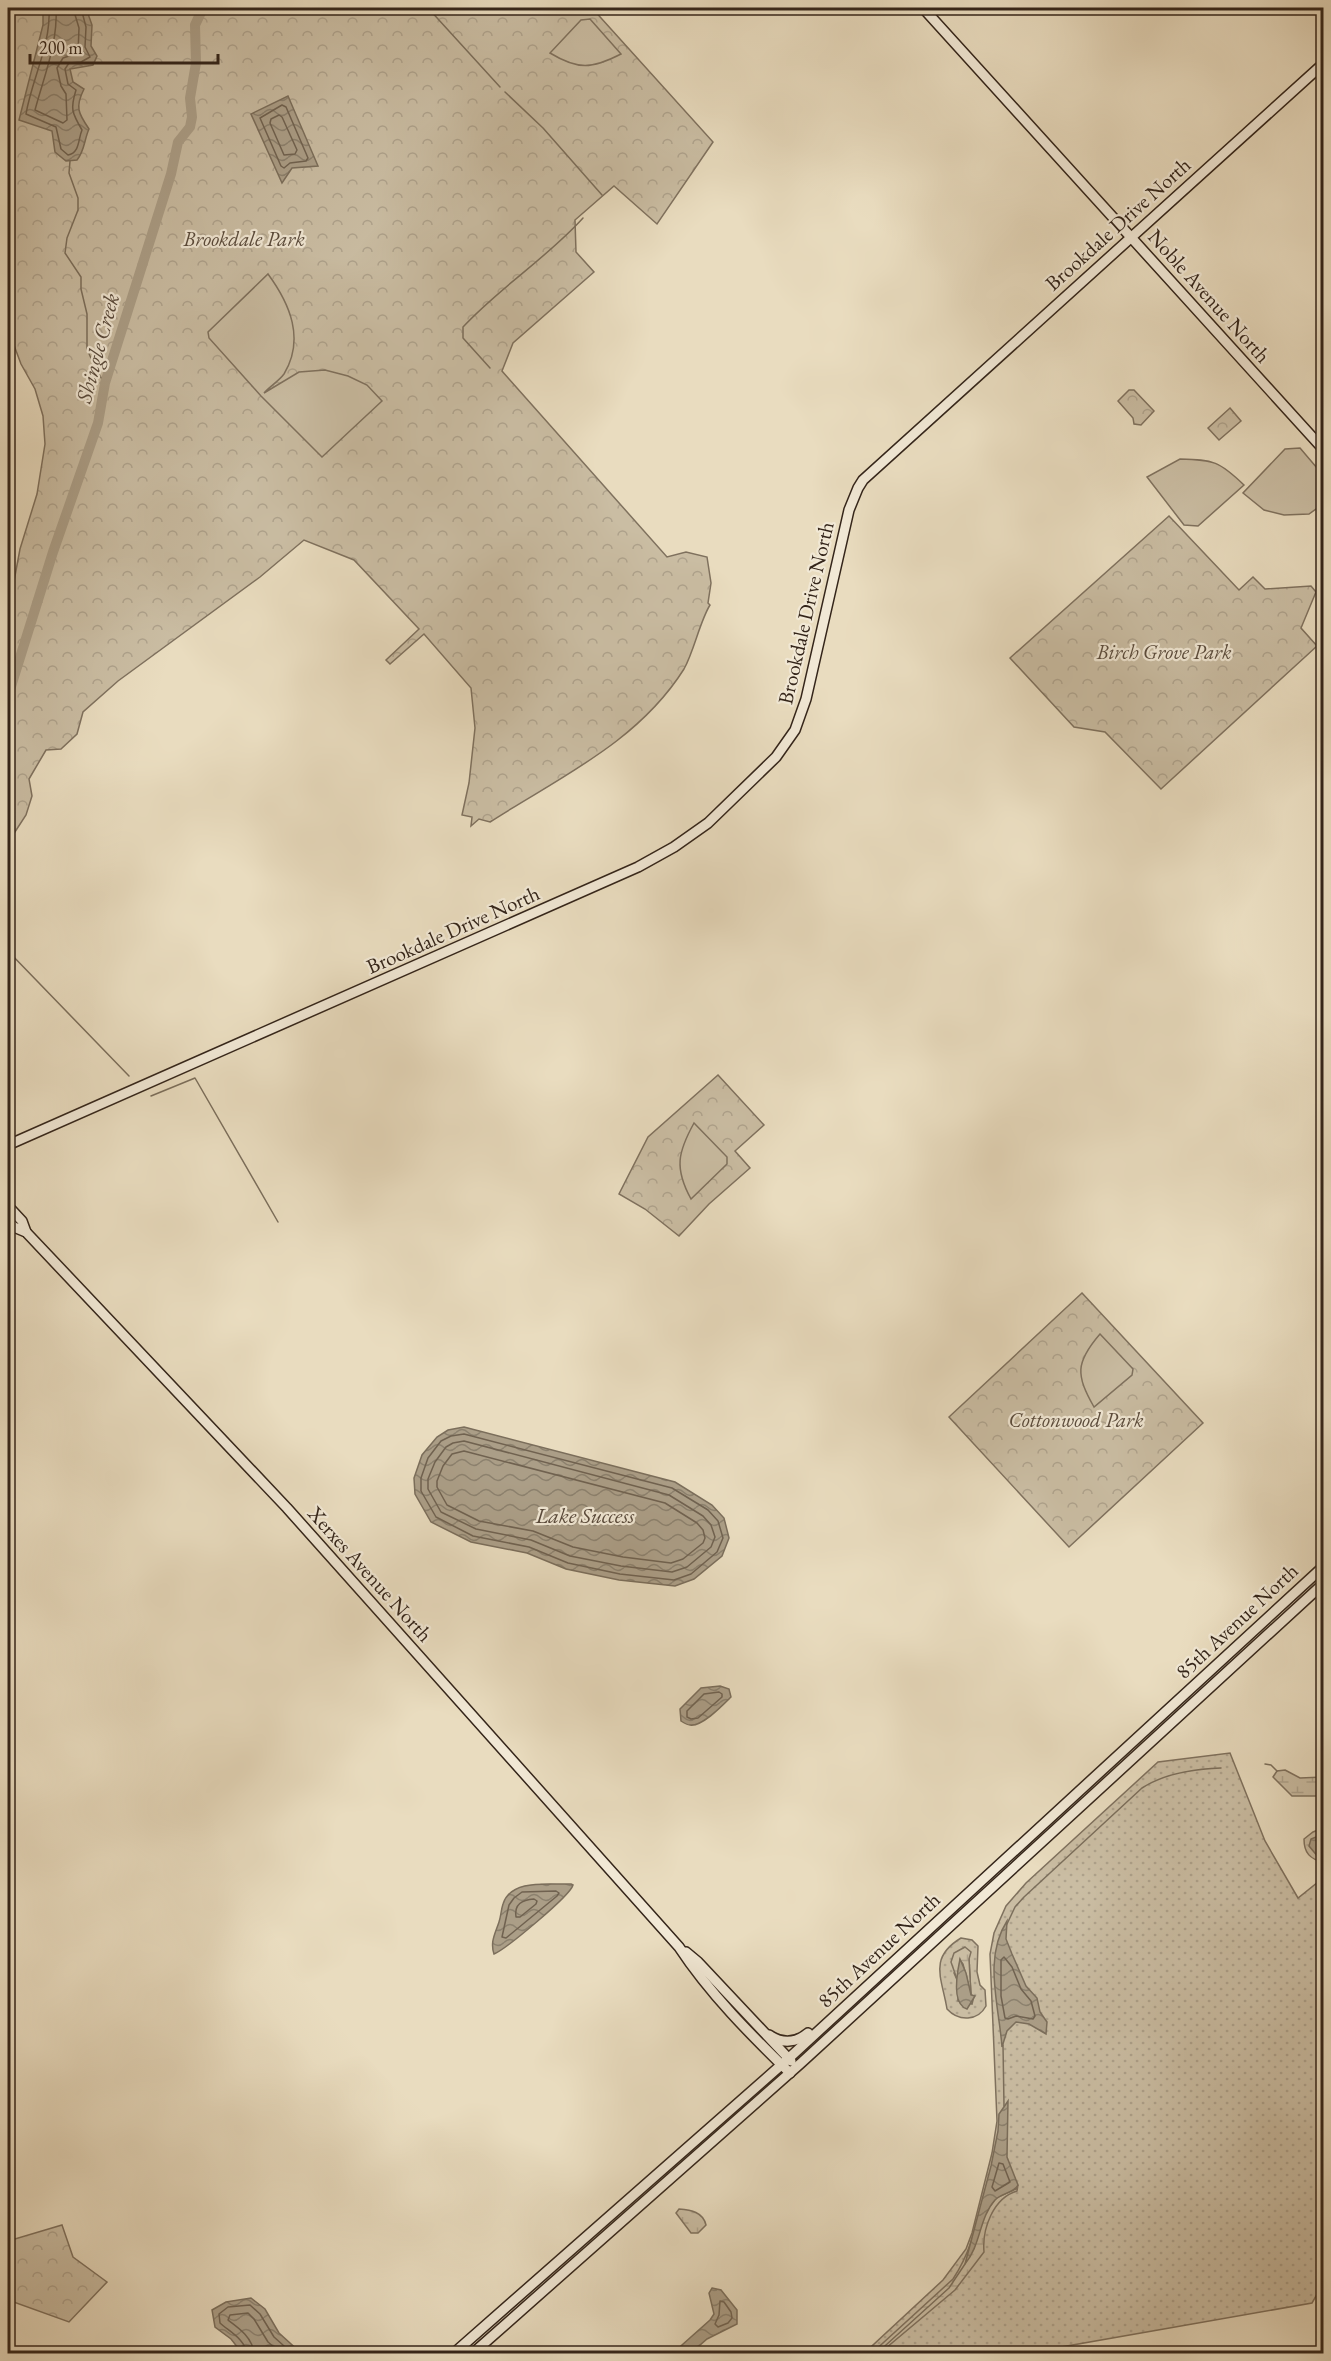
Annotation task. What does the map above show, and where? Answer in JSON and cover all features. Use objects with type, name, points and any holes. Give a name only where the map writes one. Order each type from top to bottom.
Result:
[{"type":"street","name":"Noble Avenue North","points":[[923,8],[1323,450]]},
{"type":"street","name":"Brookdale Drive North","points":[[8,1145],[638,867],[674,847],[708,823],[776,757],[795,730],[806,699],[849,510],[858,488],[871,472],[1323,63]]},
{"type":"street","name":"Xerxes Avenue North","points":[[8,1206],[22,1221],[26,1233]]},
{"type":"street","name":"Xerxes Avenue North","points":[[8,1221],[26,1233],[287,1509],[679,1947],[692,1967],[729,2012],[793,2070]]},
{"type":"street","name":"85th Avenue North","points":[[453,2354],[846,2005],[1323,1566]]},
{"type":"street","name":"85th Avenue North","points":[[472,2354],[793,2070],[1323,1583]]},
{"type":"street","name":"Xerxes Avenue North","points":[[679,1947],[698,1962],[763,2031],[784,2061]]},
{"type":"street","points":[[763,2031],[781,2041],[800,2039],[829,2013],[846,2005]]},
{"type":"green space","name":"Brookdale Park","points":[[8,8],[592,8],[713,142],[657,224],[614,186],[575,220],[576,252],[594,272],[513,343],[502,371],[667,557],[686,552],[707,557],[711,583],[708,603],[710,605],[688,662],[665,695],[621,738],[570,773],[490,822],[479,819],[471,826],[472,817],[462,815],[469,783],[475,728],[471,688],[424,634],[390,664],[386,660],[419,629],[354,560],[304,540],[260,577],[118,681],[83,712],[77,734],[61,749],[46,750],[29,779],[32,796],[26,815],[8,839],[8,613],[20,549],[37,494],[45,444],[43,416],[35,389],[21,364],[9,332],[13,325],[8,319]]},
{"type":"green space","points":[[590,19],[621,54],[602,63],[585,66],[560,59],[550,53],[581,20]]},
{"type":"green space","points":[[268,274],[283,297],[294,335],[290,361],[284,374],[264,393],[299,372],[325,370],[348,376],[367,385],[382,401],[322,457],[261,396],[209,338],[208,332]]},
{"type":"green space","points":[[1129,390],[1134,390],[1154,411],[1141,425],[1134,424],[1133,418],[1118,401]]},
{"type":"green space","points":[[1230,408],[1241,421],[1219,440],[1208,428]]},
{"type":"green space","points":[[1300,448],[1323,475],[1323,504],[1309,514],[1284,515],[1264,510],[1243,493],[1285,449]]},
{"type":"green space","points":[[1180,459],[1215,463],[1222,466],[1244,485],[1198,526],[1184,525],[1147,477]]},
{"type":"green space","name":"Birch Grove Park","points":[[1169,516],[1239,590],[1253,577],[1265,589],[1311,586],[1316,592],[1301,628],[1317,646],[1161,789],[1105,732],[1074,727],[1010,658]]},
{"type":"green space","points":[[718,1075],[764,1125],[735,1151],[750,1168],[709,1204],[679,1236],[645,1209],[619,1194],[648,1137]]},
{"type":"green space","points":[[694,1123],[727,1157],[727,1164],[691,1199],[682,1178],[680,1160],[684,1143]]},
{"type":"green space","name":"Cottonwood Park","points":[[1082,1293],[1203,1423],[1069,1547],[949,1417]]},
{"type":"green space","points":[[1100,1334],[1133,1369],[1132,1375],[1094,1407],[1084,1386],[1081,1369],[1086,1353]]},
{"type":"green space","points":[[1230,1753],[1265,1841],[1298,1898],[1323,1878],[1323,2284],[1312,2303],[1050,2349],[1048,2353],[876,2354],[872,2346],[943,2280],[966,2249],[972,2233],[992,2153],[997,2121],[990,1954],[994,1933],[1006,1906],[1026,1883],[1158,1762]]},
{"type":"green space","points":[[1285,1770],[1300,1778],[1323,1777],[1323,1796],[1292,1796],[1273,1777],[1277,1771]]},
{"type":"green space","points":[[1323,1828],[1323,1862],[1309,1855],[1304,1839]]},
{"type":"green space","points":[[961,1938],[972,1940],[978,1946],[977,1972],[980,1985],[985,1990],[986,2006],[983,2011],[973,2017],[963,2018],[947,2009],[940,1969],[944,1953]],"holes":[[[969,1959],[971,1995],[974,1996],[972,2004],[958,2001],[958,1982],[954,1973]]]},
{"type":"green space","points":[[965,1947],[971,1952],[969,1959],[971,1995],[963,1964],[960,1960],[958,1982],[951,1962],[954,1953]]},
{"type":"green space","points":[[1018,2185],[1017,2191],[1001,2200],[995,2207],[987,2224],[984,2252],[955,2290],[880,2353],[871,2354],[953,2279],[967,2252],[982,2203],[987,2210],[996,2198],[1016,2189]]},
{"type":"green space","points":[[679,2209],[699,2214],[706,2225],[698,2233],[691,2233],[676,2213]]},
{"type":"green space","points":[[62,2225],[73,2257],[107,2282],[69,2322],[8,2300],[8,2241]]},
{"type":"water","points":[[43,8],[86,8],[92,25],[91,46],[97,56],[93,65],[70,69],[73,82],[84,89],[79,101],[79,110],[89,129],[77,160],[66,161],[55,152],[52,131],[19,120],[43,25]]},
{"type":"water","points":[[288,96],[318,166],[292,168],[282,183],[251,114]]},
{"type":"water","name":"Lake Success","points":[[464,1427],[675,1482],[712,1505],[724,1518],[729,1538],[722,1556],[694,1579],[675,1586],[619,1580],[566,1569],[527,1553],[471,1542],[431,1522],[415,1494],[414,1478],[422,1455],[437,1437],[448,1430]]},
{"type":"water","points":[[720,1686],[729,1689],[731,1697],[718,1710],[695,1725],[688,1725],[681,1721],[680,1709],[701,1688]]},
{"type":"water","points":[[1323,1834],[1323,1858],[1319,1858],[1309,1846],[1311,1839]]},
{"type":"water","points":[[532,1885],[573,1885],[569,1891],[537,1922],[494,1954],[493,1938],[507,1896],[514,1890]]},
{"type":"water","points":[[1007,1921],[1006,1939],[1026,1986],[1037,1998],[1040,2012],[1047,2022],[1046,2034],[1029,2024],[1016,2022],[1007,2031],[1002,2047],[994,1966],[1000,1935]]},
{"type":"water","points":[[960,1959],[971,1995],[975,1996],[967,2009],[962,2006],[957,1995]]},
{"type":"water","points":[[1008,2101],[1007,2157],[1018,2185],[1014,2190],[995,2200],[990,2207],[974,2249],[965,2264],[991,2166],[999,2114]]},
{"type":"water","points":[[712,2288],[721,2290],[737,2310],[737,2324],[707,2339],[691,2353],[673,2353],[714,2314],[709,2293]]},
{"type":"water","points":[[251,2298],[265,2309],[279,2333],[301,2353],[242,2353],[231,2339],[215,2327],[212,2310],[226,2302]]},
{"type":"waterway","name":"Shingle Creek","points":[[8,696],[53,552],[98,423],[105,383],[171,174],[178,142],[190,127],[192,117],[190,98],[196,63],[195,25],[203,8]]},
{"type":"waterway","points":[[428,8],[500,87]]},
{"type":"waterway","points":[[505,92],[543,128],[602,195]]},
{"type":"waterway","points":[[70,161],[69,173],[78,198],[78,210],[67,238],[65,253],[81,277],[81,289],[87,314],[87,349],[97,372],[105,383]]},
{"type":"waterway","points":[[490,368],[463,338],[463,327],[583,218]]},
{"type":"waterway","points":[[8,951],[129,1076]]},
{"type":"waterway","points":[[151,1096],[195,1078],[278,1222]]},
{"type":"waterway","points":[[1265,1764],[1271,1765],[1277,1771]]},
{"type":"waterway","points":[[1007,1924],[1015,1907],[1024,1897],[1142,1788],[1180,1773],[1221,1768]]},
{"type":"waterway","points":[[1003,2045],[1004,2106]]},
{"type":"waterway","points":[[876,2354],[949,2288],[965,2264]]}]
